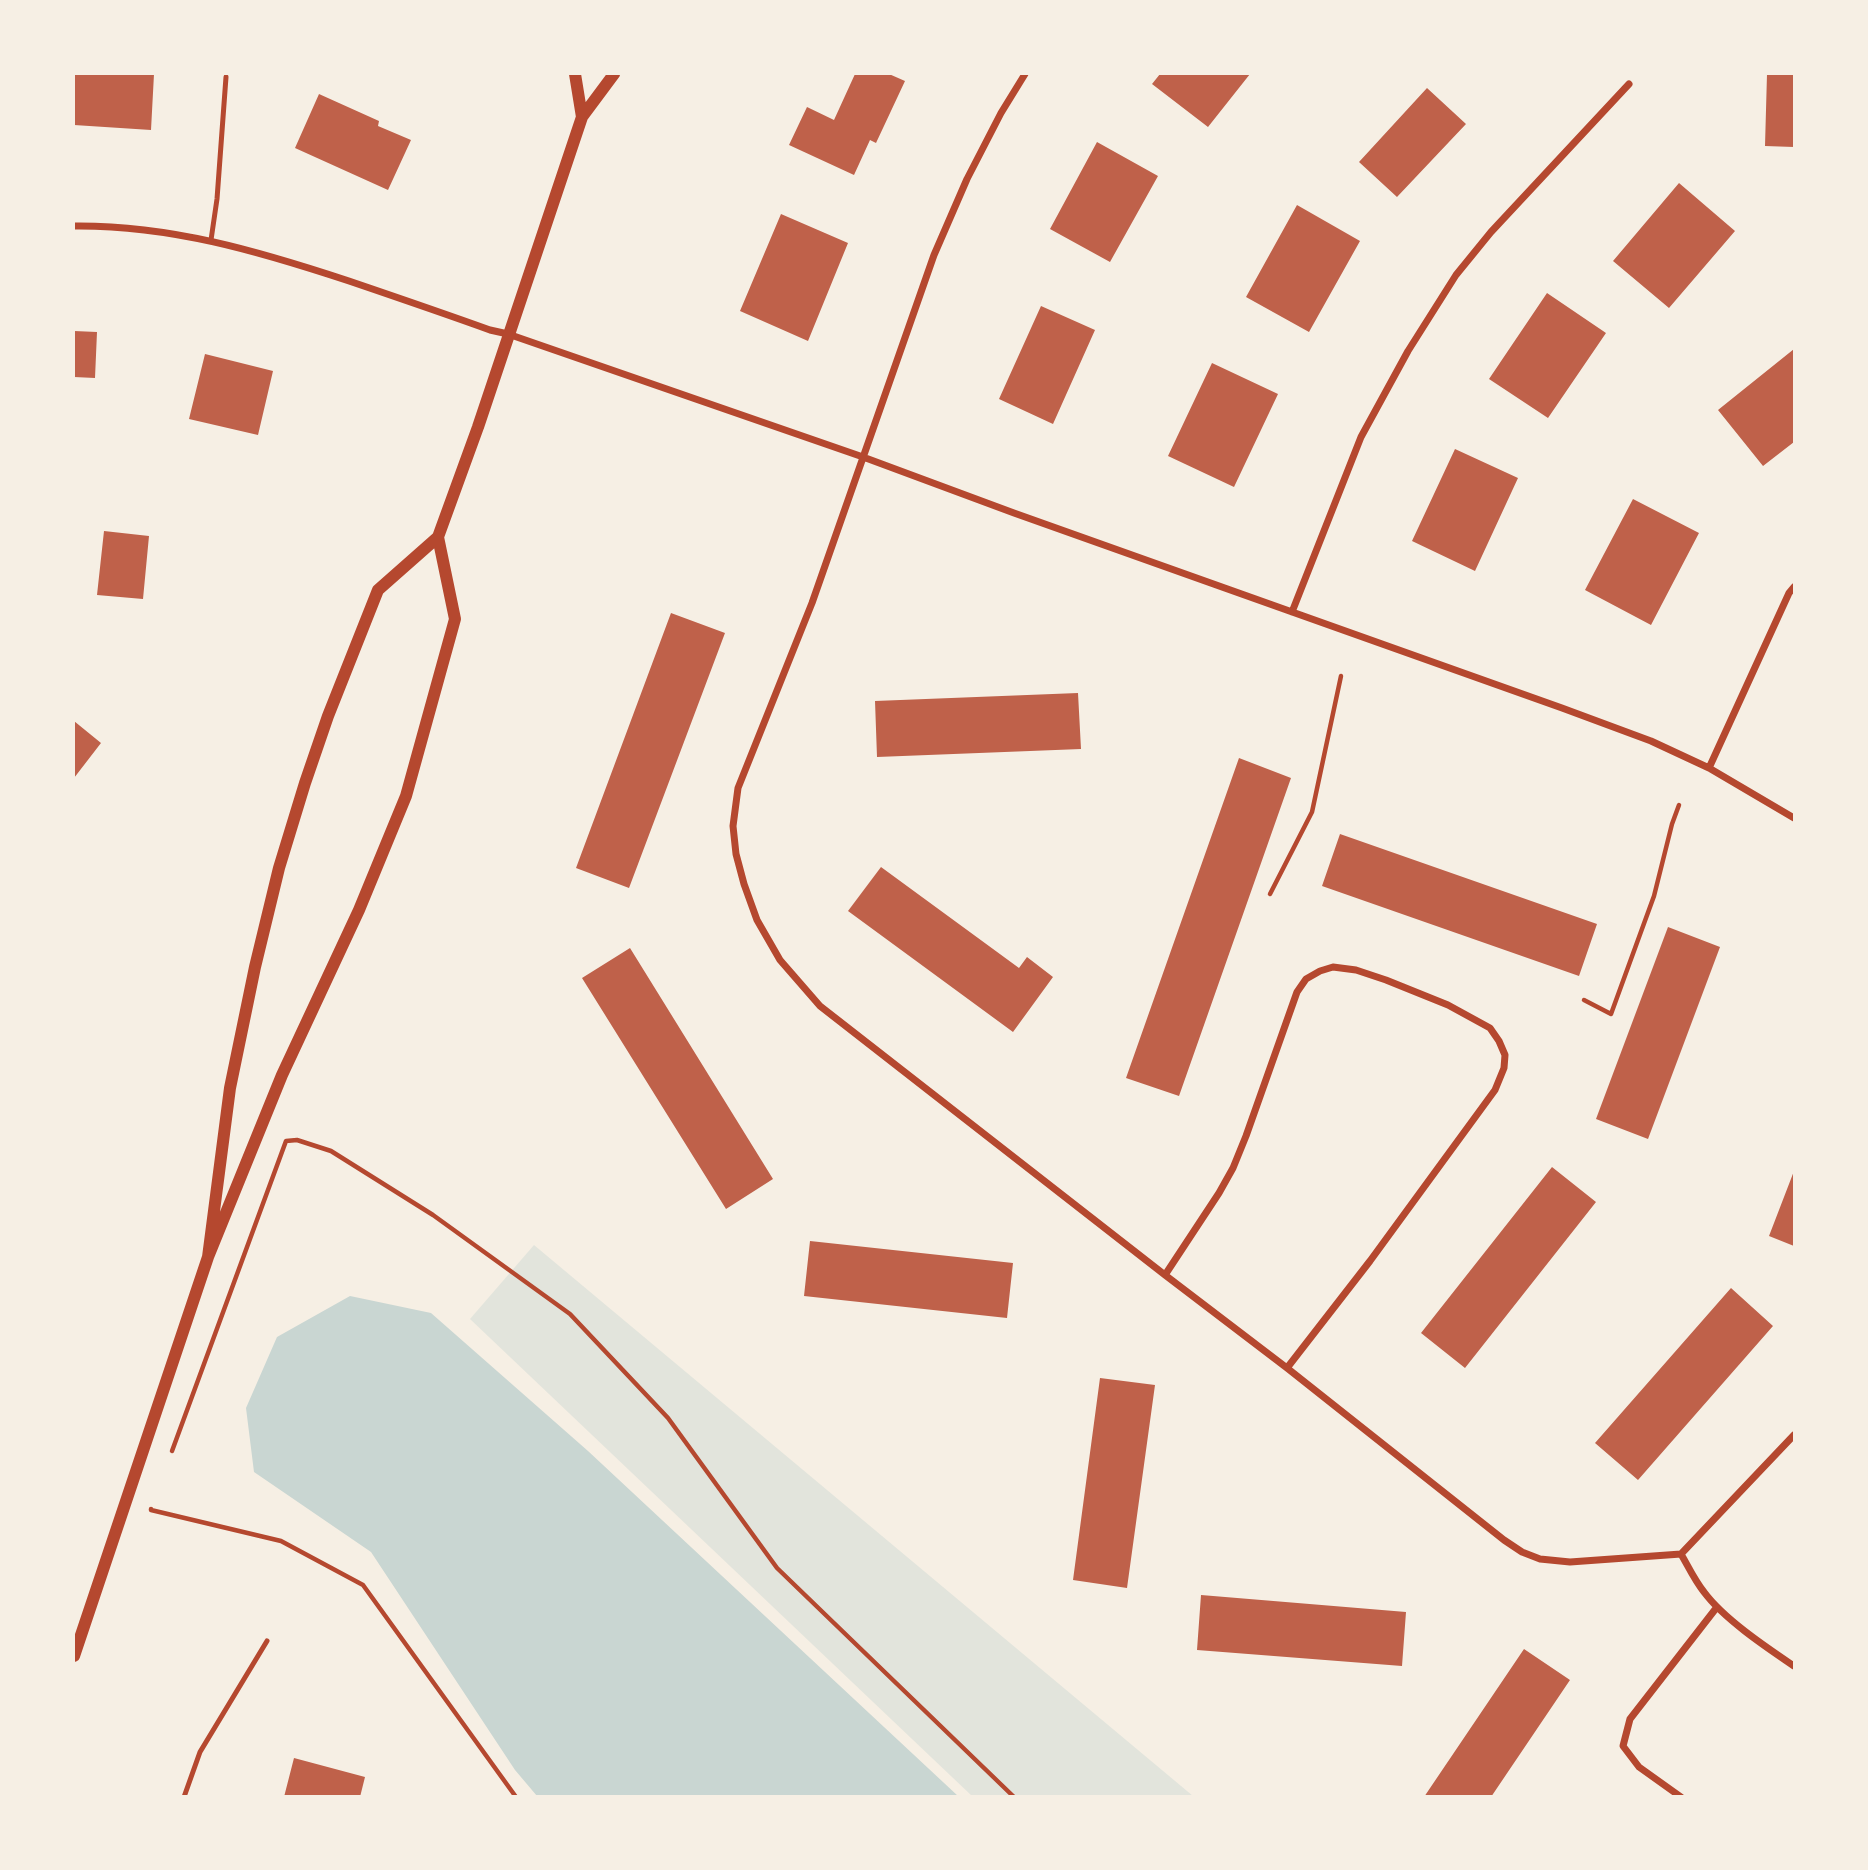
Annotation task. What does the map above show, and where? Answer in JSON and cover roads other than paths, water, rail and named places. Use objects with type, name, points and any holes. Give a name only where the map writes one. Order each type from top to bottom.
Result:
[{"type":"street","points":[[575,74],[582,117]]},
{"type":"street","points":[[208,1257],[230,1088],[252,980],[279,868],[305,783],[328,716],[378,590],[438,537],[478,427],[582,117],[614,74]]},
{"type":"street","points":[[1025,74],[1001,113],[933,255],[812,603],[738,788],[733,826],[736,854],[757,920],[780,960],[820,1006],[1522,1552],[1540,1559],[1570,1562],[1681,1554],[1794,1435]]},
{"type":"street","points":[[1292,612],[1361,437],[1408,351],[1449,286],[1491,232],[1629,84]]},
{"type":"street","points":[[74,226],[138,229],[211,240],[288,261],[490,331],[508,334],[863,457],[1651,741],[1709,768],[1794,818]]},
{"type":"street","points":[[74,1656],[208,1257],[282,1075],[359,910],[406,796],[455,620],[438,537]]},
{"type":"street","points":[[1709,768],[1794,587]]},
{"type":"street","points":[[1166,1275],[1233,1168],[1297,992],[1306,979],[1333,967],[1356,970],[1448,1005],[1490,1028],[1505,1055],[1504,1068],[1495,1090],[1378,1251],[1287,1368]]},
{"type":"street","points":[[1681,1554],[1703,1591],[1717,1607],[1794,1666]]},
{"type":"street","points":[[1681,1797],[1639,1767],[1623,1746],[1630,1719],[1717,1607]]},
{"type":"lane","points":[[211,240],[218,199],[226,77]]},
{"type":"lane","points":[[184,1797],[200,1752],[267,1641]]}]
